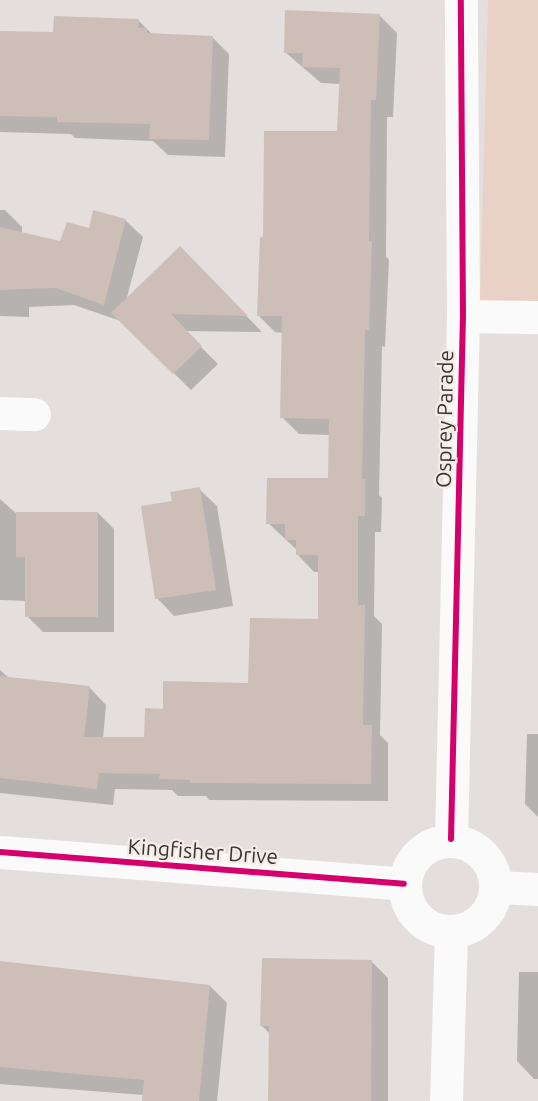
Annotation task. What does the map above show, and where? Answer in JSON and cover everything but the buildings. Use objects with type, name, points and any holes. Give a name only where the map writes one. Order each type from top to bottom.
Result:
[{"type":"street","name":"Osprey Parade","points":[[451,840],[463,316],[461,0]]},
{"type":"street","points":[[463,316],[538,317]]},
{"type":"street","points":[[0,413],[34,414]]},
{"type":"street","points":[[451,840],[469,845],[483,853],[492,869],[497,887],[492,904],[483,919],[469,927],[451,932],[432,927],[418,919],[407,903],[404,884],[408,866],[418,853],[432,845],[451,840]]},
{"type":"street","name":"Kingfisher Drive","points":[[0,852],[404,884]]},
{"type":"street","points":[[497,887],[538,889]]},
{"type":"street","points":[[446,1101],[451,932]]},
{"type":"shaded area","points":[[488,0],[538,0],[538,304],[480,302]]},
{"type":"cycle path","points":[[451,839],[463,316],[461,0]]},
{"type":"cycle path","points":[[0,852],[404,884]]}]
